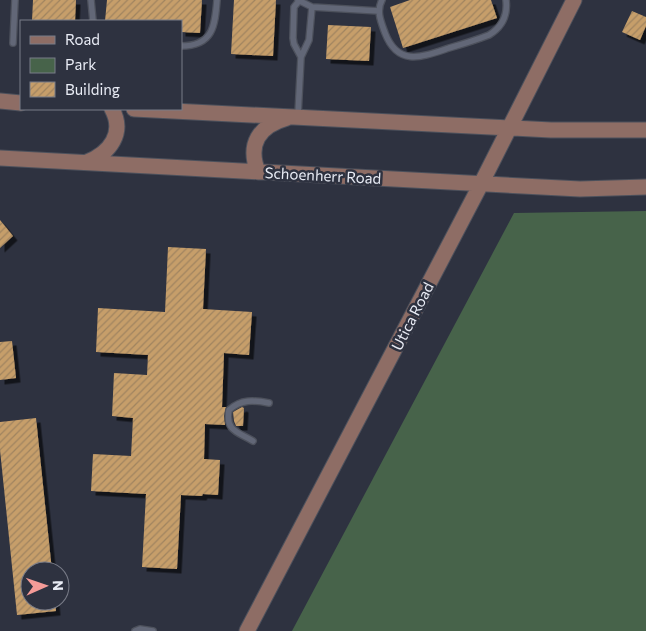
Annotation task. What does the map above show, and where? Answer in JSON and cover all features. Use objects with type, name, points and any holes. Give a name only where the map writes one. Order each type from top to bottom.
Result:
[{"type":"main road","name":"Utica Road","points":[[247,631],[481,184],[574,0]]},
{"type":"main road","points":[[0,102],[20,103]]},
{"type":"main road","points":[[86,163],[103,154],[115,140],[117,122],[112,110]]},
{"type":"main road","points":[[154,110],[551,130],[646,130]]},
{"type":"main road","points":[[258,172],[253,150],[259,135],[273,124],[294,117]]},
{"type":"main road","name":"Schoenherr Road","points":[[0,158],[481,184],[580,188],[646,187]]},
{"type":"lane","points":[[13,43],[15,0]]},
{"type":"lane","points":[[91,0],[93,20]]},
{"type":"lane","points":[[182,46],[197,44],[209,36],[216,20],[217,0]]},
{"type":"lane","points":[[301,57],[293,38],[294,6],[298,0],[312,7],[379,11]]},
{"type":"lane","points":[[382,0],[379,11],[381,22],[393,48],[400,54],[408,57],[417,57],[490,36],[505,20],[506,0]]},
{"type":"lane","points":[[294,117],[301,57],[310,40],[312,7]]},
{"type":"lane","points":[[253,441],[231,428],[228,423],[229,410],[239,402],[260,401],[269,403]]},
{"type":"lane","points":[[135,631],[140,629],[153,631]]},
{"type":"green space","points":[[646,211],[646,631],[292,631],[514,213]]},
{"type":"building","points":[[33,0],[76,0],[75,20],[32,20]]},
{"type":"building","points":[[107,0],[202,0],[200,33],[182,32],[182,20],[105,20]]},
{"type":"building","points":[[234,0],[276,0],[273,56],[231,54]]},
{"type":"building","points":[[410,0],[491,0],[497,18],[403,48],[390,7]]},
{"type":"building","points":[[632,11],[646,17],[646,26],[640,40],[622,32]]},
{"type":"building","points":[[328,25],[371,27],[369,61],[326,59]]},
{"type":"building","points":[[0,220],[13,236],[0,248]]},
{"type":"building","points":[[168,247],[206,249],[203,309],[252,312],[249,355],[224,353],[222,407],[226,407],[225,425],[205,424],[204,459],[220,460],[218,495],[181,495],[177,569],[142,567],[146,494],[91,491],[93,454],[131,456],[133,418],[112,416],[114,373],[147,375],[148,355],[96,352],[98,308],[165,312]]},
{"type":"building","points":[[12,341],[16,378],[0,380],[0,342]]},
{"type":"building","points":[[242,407],[244,408],[243,426],[236,426],[233,412]]},
{"type":"building","points":[[36,418],[51,561],[20,561],[20,611],[56,611],[17,615],[0,450],[0,422]]}]
